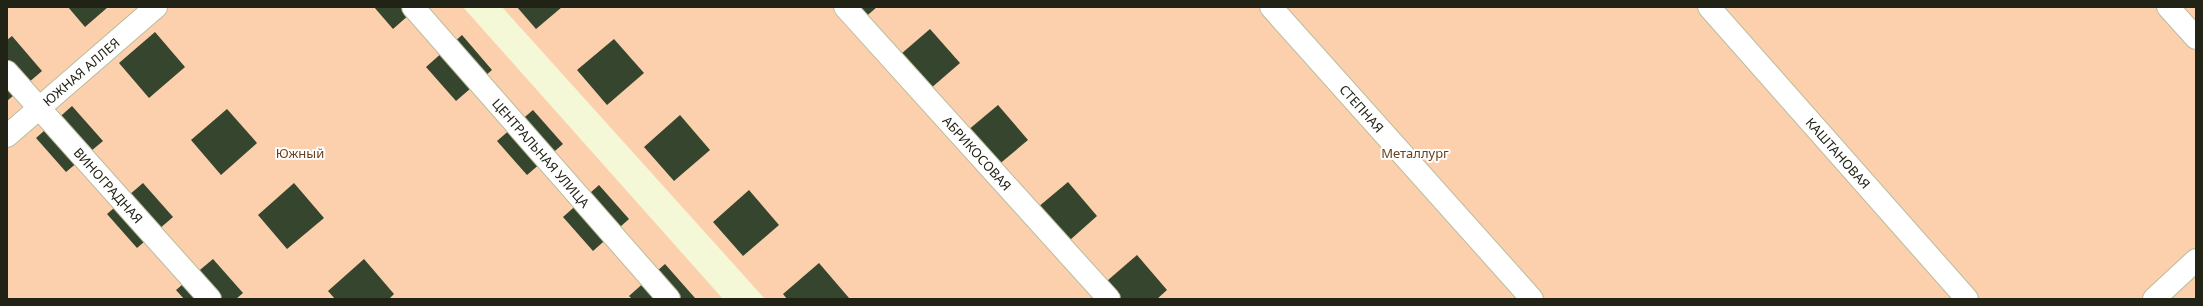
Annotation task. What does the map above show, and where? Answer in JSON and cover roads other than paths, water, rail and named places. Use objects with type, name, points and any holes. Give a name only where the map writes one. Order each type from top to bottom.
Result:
[{"type":"street","name":"ЮЖНАЯ АЛЛЕЯ","points":[[7,136],[156,7]]},
{"type":"street","name":"ЦЕНТРАЛЬНАЯ УЛИЦА","points":[[413,7],[668,299]]},
{"type":"street","name":"АБРИКОСОВАЯ","points":[[845,7],[1109,299]]},
{"type":"street","name":"СТЕПНАЯ","points":[[1271,7],[1532,299]]},
{"type":"street","name":"КАШТАНОВАЯ","points":[[1709,7],[1967,299]]},
{"type":"street","points":[[2168,7],[2196,38]]},
{"type":"street","name":"ВИНОГРАДНАЯ","points":[[7,72],[210,299]]},
{"type":"street","points":[[2154,299],[2196,260]]},
{"type":"park label","name":"Южный","points":[[300,153]]},
{"type":"park label","name":"Металлург","points":[[1415,153]]}]
